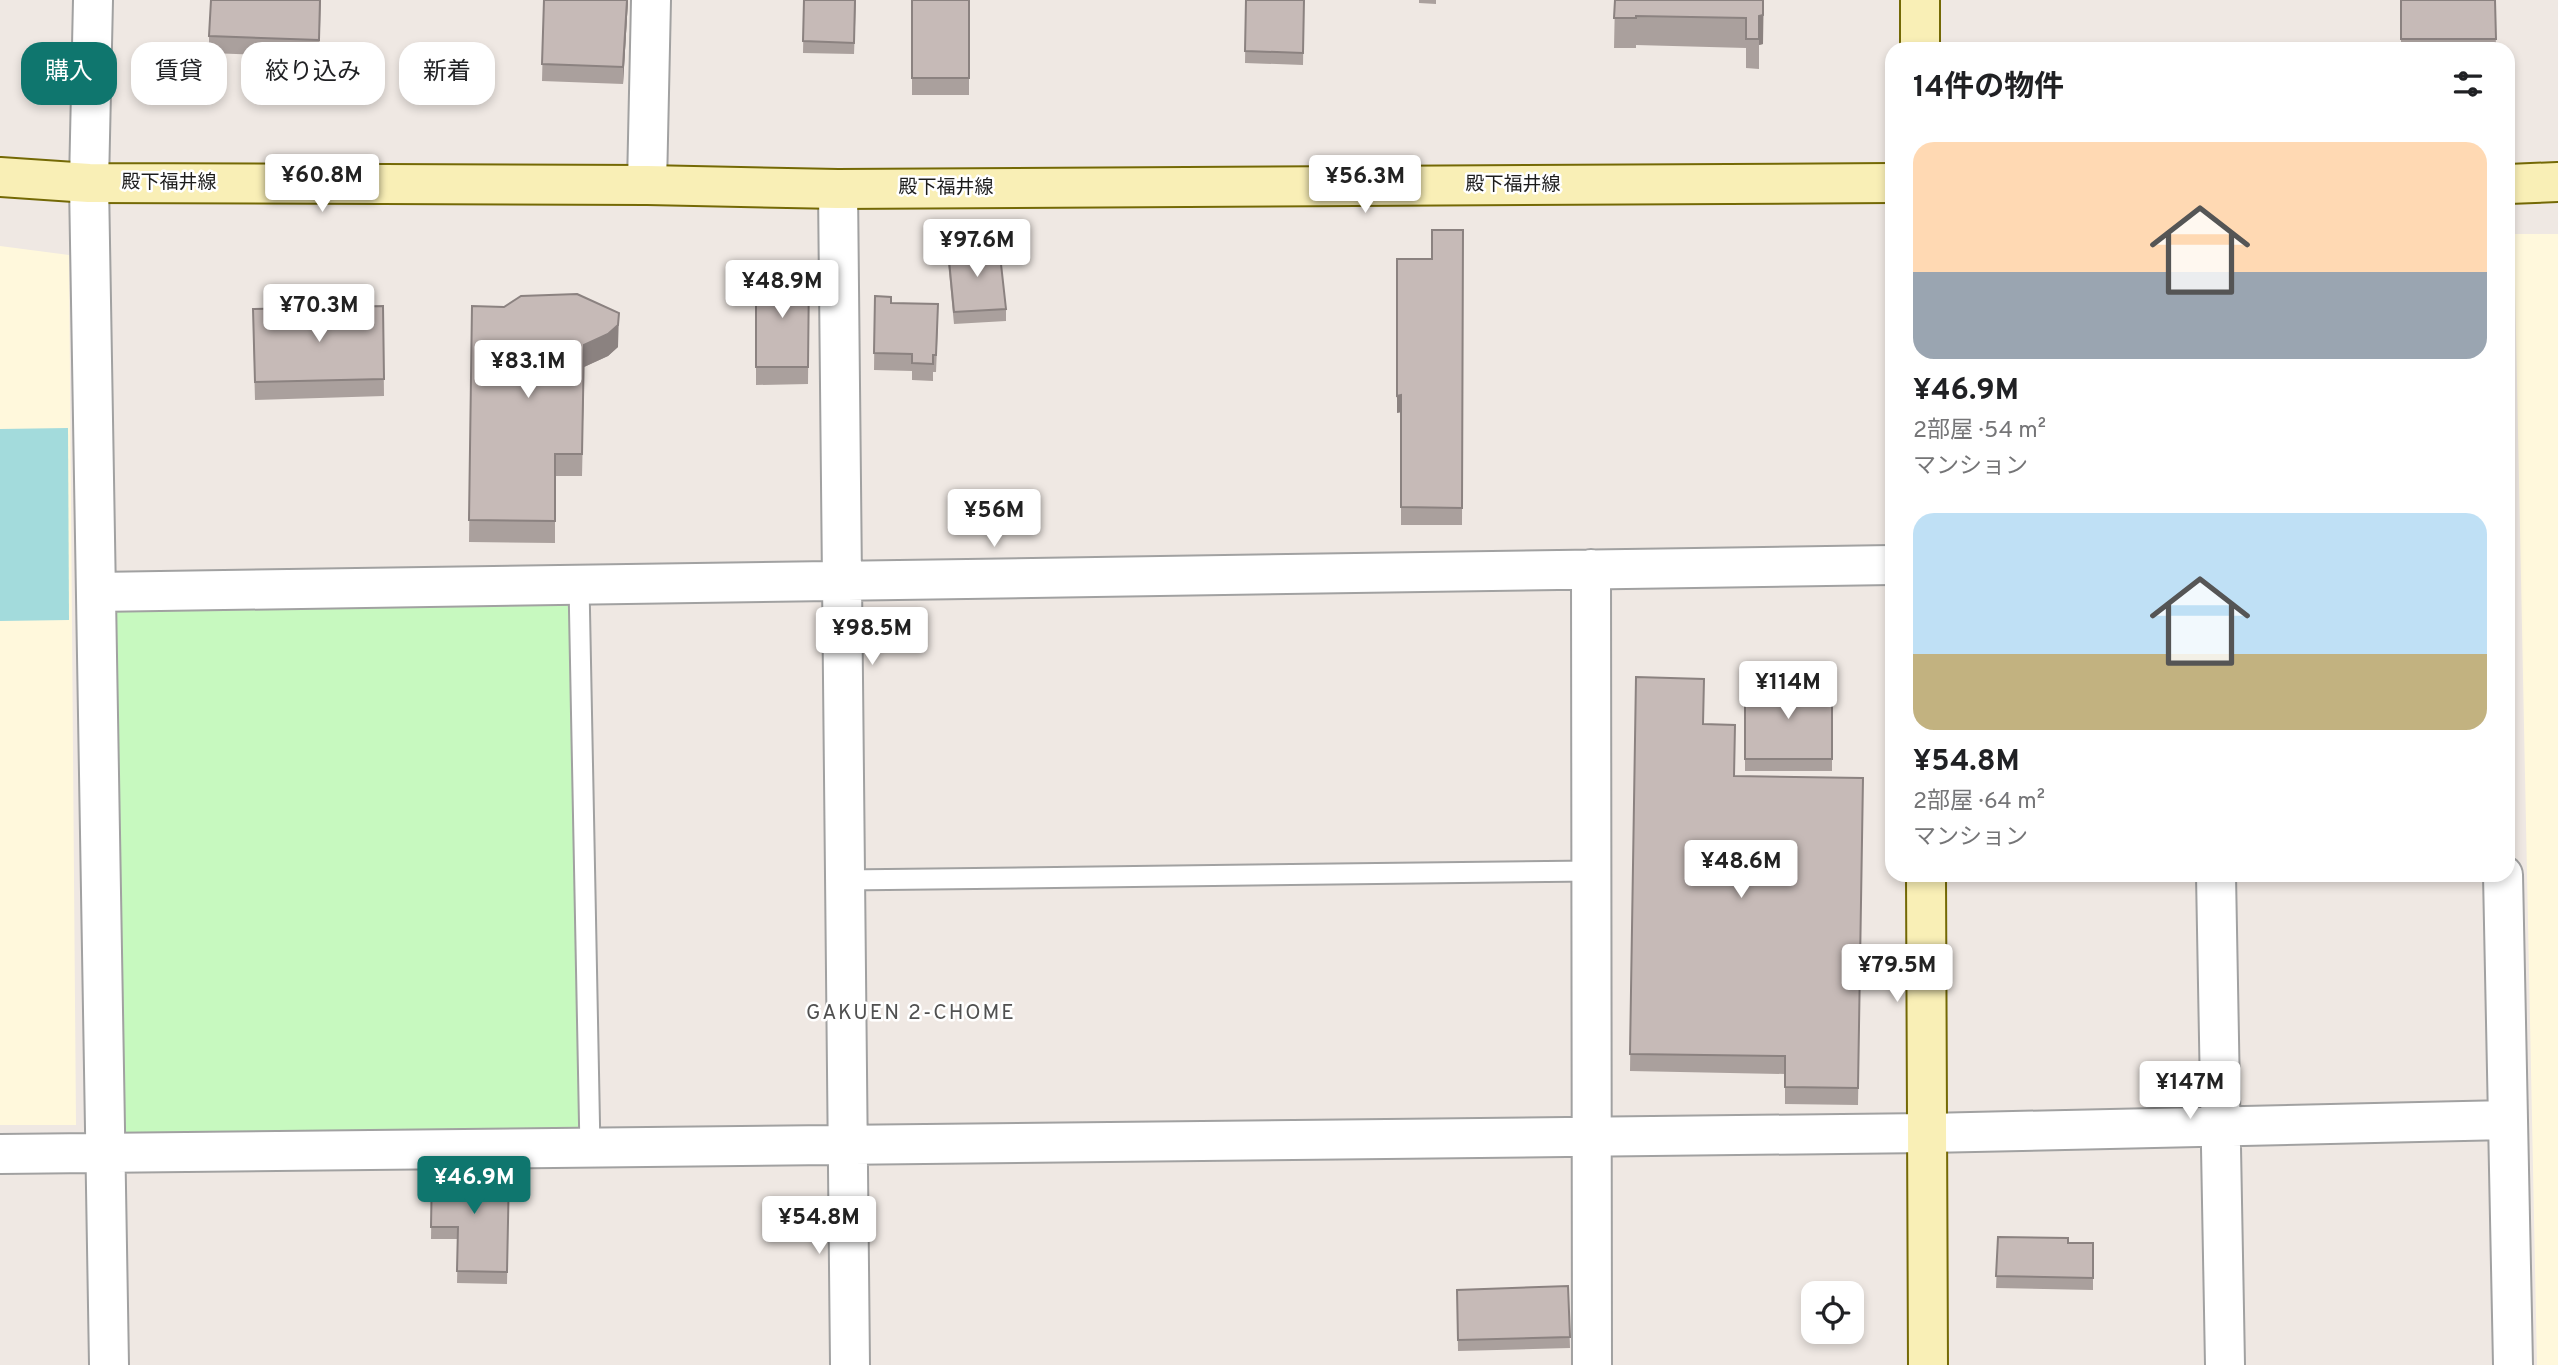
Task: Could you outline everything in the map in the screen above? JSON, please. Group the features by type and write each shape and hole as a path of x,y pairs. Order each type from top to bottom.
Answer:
{"main road":[{"path":"1920,0 1920,42"},
{"name":"殿下福井線","path":"0,177 89,183 647,185 838,189 1885,183"},
{"path":"2515,184 2558,182"},
{"path":"1926,882 1928,1365"}],"street":[{"path":"93,0 89,183 109,1365"},
{"path":"647,185 651,0"},
{"path":"838,189 850,1365"},
{"path":"96,592 1885,565"},
{"path":"1591,569 1592,1365"},
{"path":"2216,882 2225,1365"},
{"path":"2503,882 2513,1365"},
{"path":"0,1154 1928,1133 2508,1120"}],"lane":[{"path":"579,584 590,1149"},
{"path":"844,880 1591,871"}],"shaded area":[{"path":"2515,234 2558,234 2558,1365 2537,1365"},
{"path":"0,246 69,255 76,1125 0,1125"}],"green space":[{"path":"579,585 590,1149 106,1154 96,592"}],"water":[{"path":"68,428 69,620 0,621 0,429"}],"building":[{"path":"211,0 320,0 319,40 209,36"},
{"path":"544,0 627,0 623,67 542,64"},
{"path":"804,0 855,0 854,43 803,41"},
{"path":"912,0 969,0 969,78 912,78"},
{"path":"1246,0 1304,0 1303,53 1245,51"},
{"path":"1615,0 1763,0 1763,15 1759,16 1759,39 1746,39 1746,18 1614,18"},
{"path":"2401,0 2495,0 2496,39 2401,39"},
{"path":"1432,230 1463,230 1462,508 1401,507 1401,395 1397,396 1397,259 1432,259"},
{"path":"999,246 1006,309 954,312 948,250"},
{"path":"756,273 809,273 808,367 756,367"},
{"path":"577,294 619,313 618,325 608,334 584,345 582,454 555,454 555,521 469,520 472,306 504,307 521,296"},
{"path":"875,296 891,297 891,303 938,304 936,355 933,355 933,364 912,363 912,354 874,353"},
{"path":"383,306 384,379 255,382 253,309"},
{"path":"1636,677 1704,679 1703,724 1735,725 1734,776 1863,778 1858,1088 1785,1087 1785,1056 1630,1054"},
{"path":"1745,683 1832,684 1832,759 1745,759"},
{"path":"432,1169 509,1171 507,1272 457,1271 458,1227 431,1227"},
{"path":"1998,1237 2068,1238 2068,1243 2093,1243 2093,1278 1996,1276"},
{"path":"1568,1286 1570,1337 1458,1340 1457,1290"}],"district":[{"name":"GAKUEN 2-CHOME","path":"911,1013"}]}
